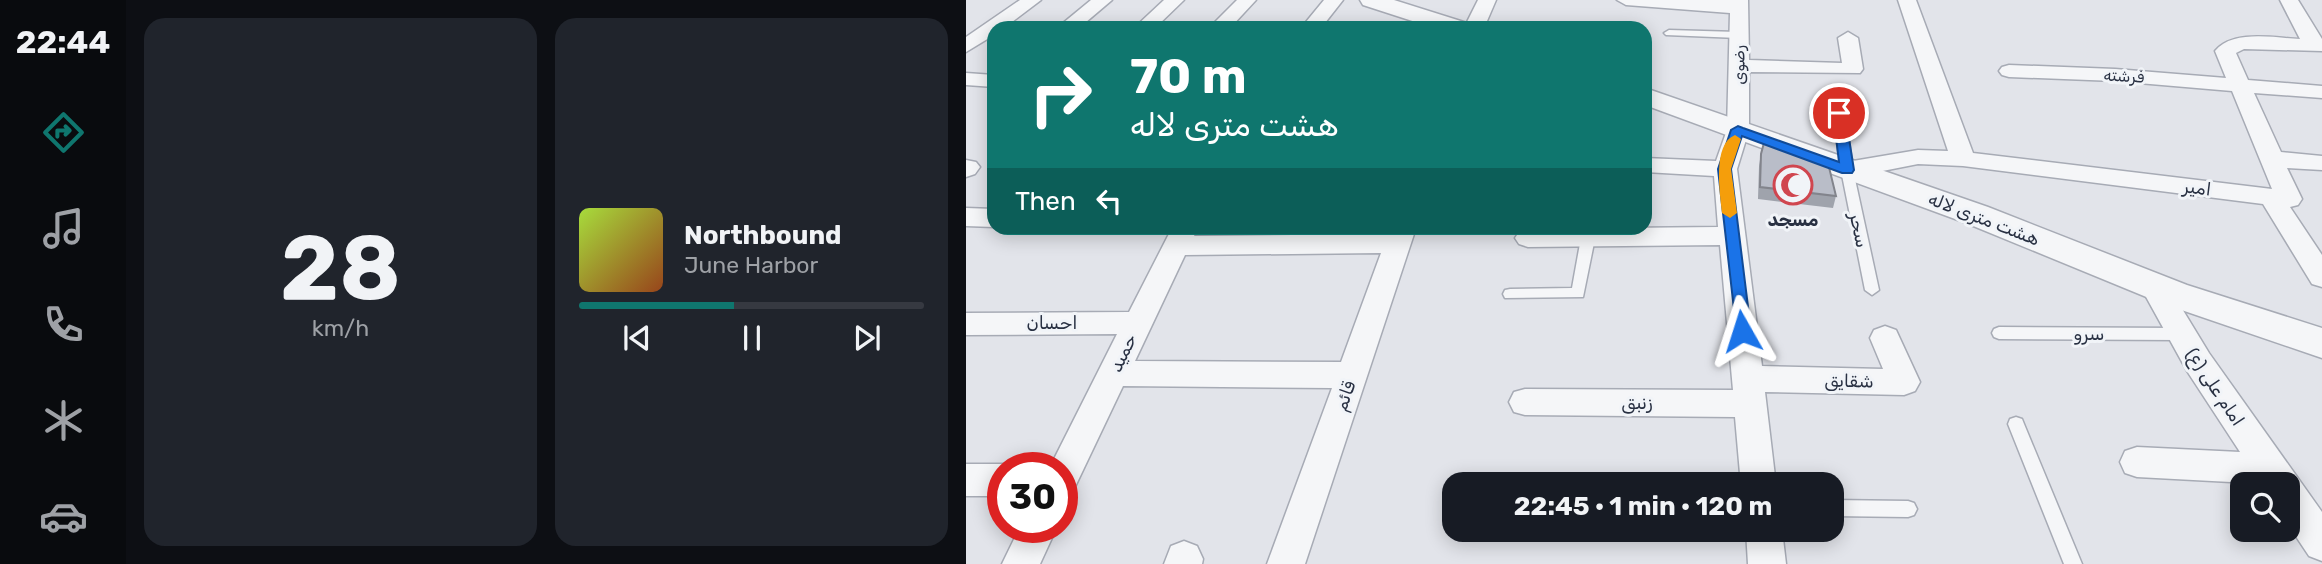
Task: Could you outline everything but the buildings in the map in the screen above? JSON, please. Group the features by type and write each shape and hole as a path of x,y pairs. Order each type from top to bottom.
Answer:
{"street":[{"path":"1001,21 1031,0"},
{"path":"1076,21 1103,0"},
{"path":"1152,21 1175,0"},
{"path":"1226,21 1247,0"},
{"path":"1317,21 1334,0"},
{"path":"1371,0 1436,21"},
{"path":"1478,21 1488,0"},
{"path":"1626,0 1739,4"},
{"path":"1907,0 1963,159"},
{"path":"2289,0 2318,45"},
{"name":"رضوی","path":"1725,169 1738,130 1739,4"},
{"path":"966,46 987,31"},
{"path":"1740,66 1853,69 1848,38"},
{"path":"2271,197 2289,199 2225,51 2241,43 2318,45"},
{"name":"فرشته","path":"2008,71 2239,84 2322,92"},
{"path":"966,79 987,80"},
{"name":"هشت متری لاله","path":"1652,99 1977,215 2154,286 2322,343"},
{"name":"امیر","path":"1847,170 1918,157 1963,159 2271,197"},
{"path":"2272,159 2322,163"},
{"path":"1652,165 1725,169 1758,472"},
{"path":"2271,197 2322,277"},
{"path":"966,217 987,218"},
{"path":"1180,237 1401,235"},
{"name":"قائم","path":"1286,564 1401,235"},
{"path":"1528,238 1732,236"},
{"name":"حمید","path":"1075,452 1180,237"},
{"name":"امام علی (ع)","path":"2154,286 2180,334 2273,472"},
{"name":"احسان","path":"966,324 1138,323"},
{"name":"شقایق","path":"1749,391 1904,382 1885,338"},
{"path":"1114,373 1352,374"},
{"name":"زنبق","path":"1525,402 1749,391"},
{"path":"2137,462 2230,475"},
{"path":"966,480 987,480"},
{"name":"امام علی (ع)","path":"2300,511 2322,543"},
{"path":"1765,542 1767,564"},
{"path":"1021,564 1031,543"}],"lane":[{"path":"1669,33 1738,35"},
{"name":"سحر","path":"1839,113 1847,170 1872,290"},
{"path":"1510,294 1578,293 1588,238"},
{"name":"سرو","path":"1999,333 2180,334"},
{"path":"2016,424 2073,564"},
{"path":"1844,508 1908,509"}],"slow traffic":[{"path":"1730,213 1725,169 1735,139"}],"place":[{"name":"مسجد","path":"1793,185"}],"route":[{"path":"1742,331 1725,169 1738,130 1847,170 1839,113"}]}
